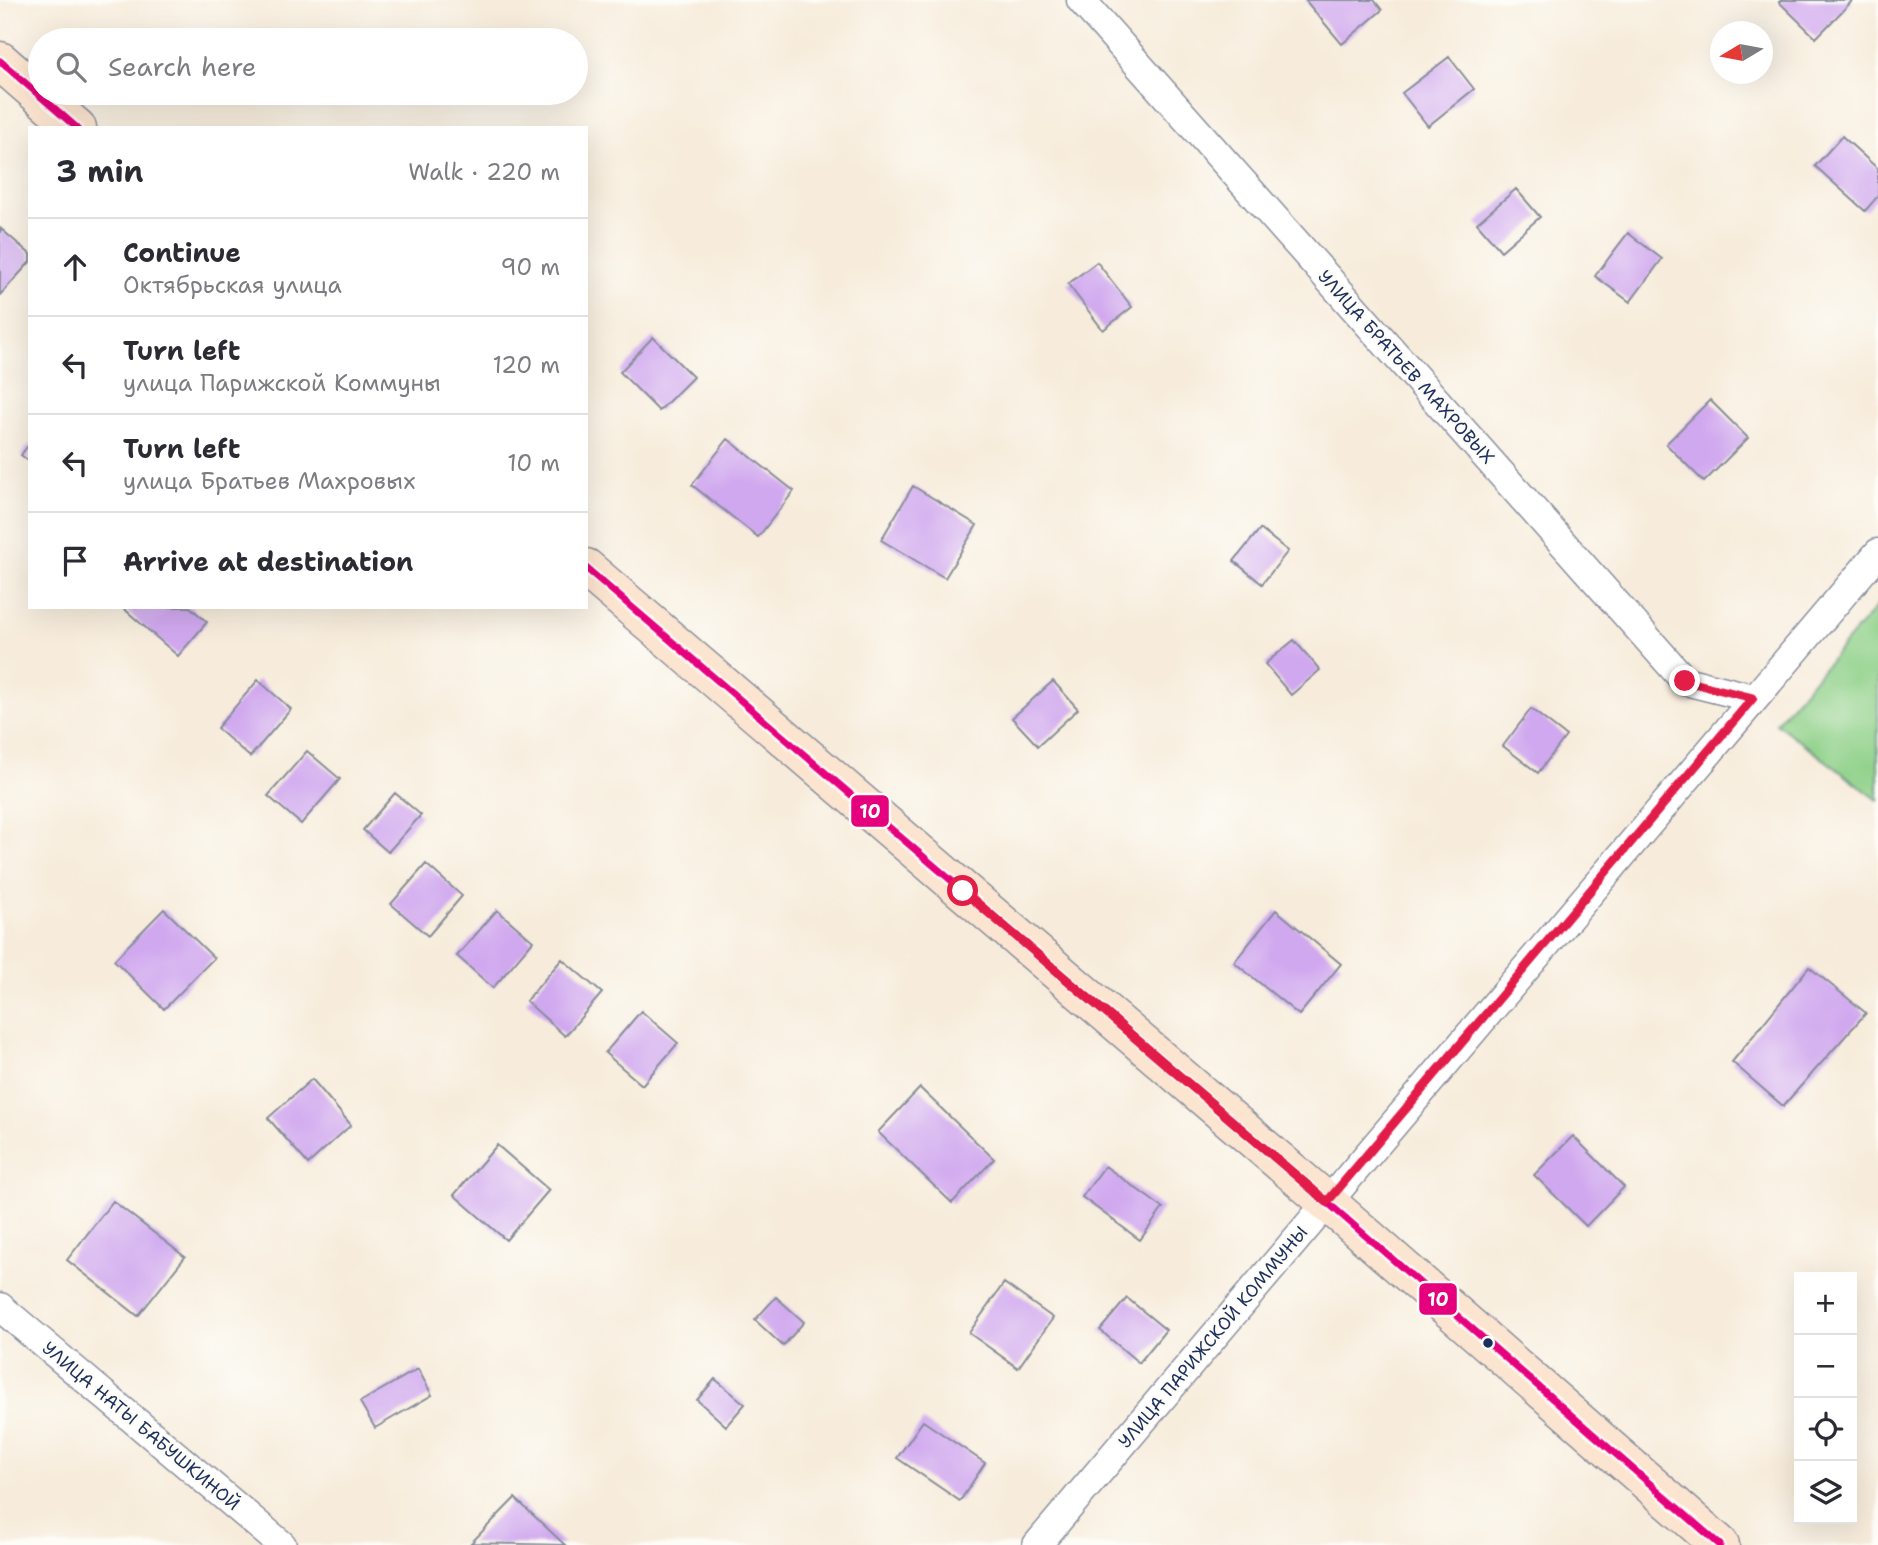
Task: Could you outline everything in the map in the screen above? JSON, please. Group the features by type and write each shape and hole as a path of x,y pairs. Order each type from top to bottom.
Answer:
{"main road":[{"path":"0,61 28,85"},
{"path":"51,105 75,126"},
{"path":"588,570 1327,1202 1720,1545"}],"street":[{"name":"УЛИЦА БРАТЬЕВ МАХРОВЫХ","path":"1081,0 1685,681 1753,698"},
{"name":"УЛИЦА ПАРИЖСКОЙ КОММУНЫ","path":"1037,1545 1878,553"},
{"name":"УЛИЦА НАТЫ БАБУШКИНОЙ","path":"0,1307 282,1545"}],"green space":[{"path":"1878,605 1878,800 1776,723"}],"building":[{"path":"1305,0 1374,0 1382,10 1342,44"},
{"path":"1853,0 1816,38 1779,2"},
{"path":"1449,57 1474,89 1428,126 1402,93"},
{"path":"1842,136 1878,169 1878,196 1865,211 1815,166"},
{"path":"1516,189 1540,217 1501,251 1477,223"},
{"path":"0,228 28,252 28,264 0,295"},
{"path":"1628,233 1662,259 1630,302 1595,276"},
{"path":"1097,262 1132,307 1103,330 1068,284"},
{"path":"653,337 693,377 659,411 620,372"},
{"path":"1710,400 1748,438 1704,482 1666,444"},
{"path":"728,439 794,491 758,537 692,485"},
{"path":"28,446 28,460 21,455"},
{"path":"913,486 977,525 945,578 881,540"},
{"path":"1260,529 1288,551 1262,584 1234,561"},
{"path":"124,609 192,609 207,622 178,656"},
{"path":"1294,640 1320,670 1291,695 1265,664"},
{"path":"258,680 291,709 250,757 217,728"},
{"path":"1053,681 1078,709 1038,746 1012,718"},
{"path":"1531,709 1566,736 1538,773 1503,746"},
{"path":"307,751 340,779 301,824 268,796"},
{"path":"395,793 421,815 388,852 363,830"},
{"path":"426,864 462,896 428,936 391,904"},
{"path":"164,909 214,958 164,1009 114,960"},
{"path":"497,910 533,941 493,988 457,956"},
{"path":"1276,910 1341,964 1299,1015 1234,962"},
{"path":"562,959 602,993 565,1036 526,1001"},
{"path":"1809,967 1866,1013 1783,1106 1732,1062"},
{"path":"641,1011 678,1043 642,1085 605,1053"},
{"path":"312,1079 351,1125 308,1164 268,1118"},
{"path":"920,1088 994,1159 952,1203 878,1132"},
{"path":"1573,1136 1624,1187 1586,1226 1534,1175"},
{"path":"497,1145 549,1190 506,1240 454,1195"},
{"path":"1105,1166 1163,1208 1140,1240 1082,1197"},
{"path":"113,1201 185,1257 138,1316 67,1260"},
{"path":"1004,1283 1053,1318 1018,1368 969,1333"},
{"path":"776,1297 804,1322 783,1346 755,1320"},
{"path":"1127,1298 1166,1330 1139,1363 1100,1330"},
{"path":"418,1369 432,1395 375,1428 360,1402"},
{"path":"715,1379 745,1404 726,1426 697,1400"},
{"path":"923,1421 985,1463 960,1501 897,1458"},
{"path":"515,1498 565,1545 471,1543"}],"transit line":[{"name":"10","path":"0,61 28,85"},
{"name":"10","path":"51,105 75,126"},
{"name":"10","path":"588,570 1327,1202 1720,1545"}],"route":[{"path":"963,891 1327,1202 1341,1189 1753,698 1685,681"}]}
